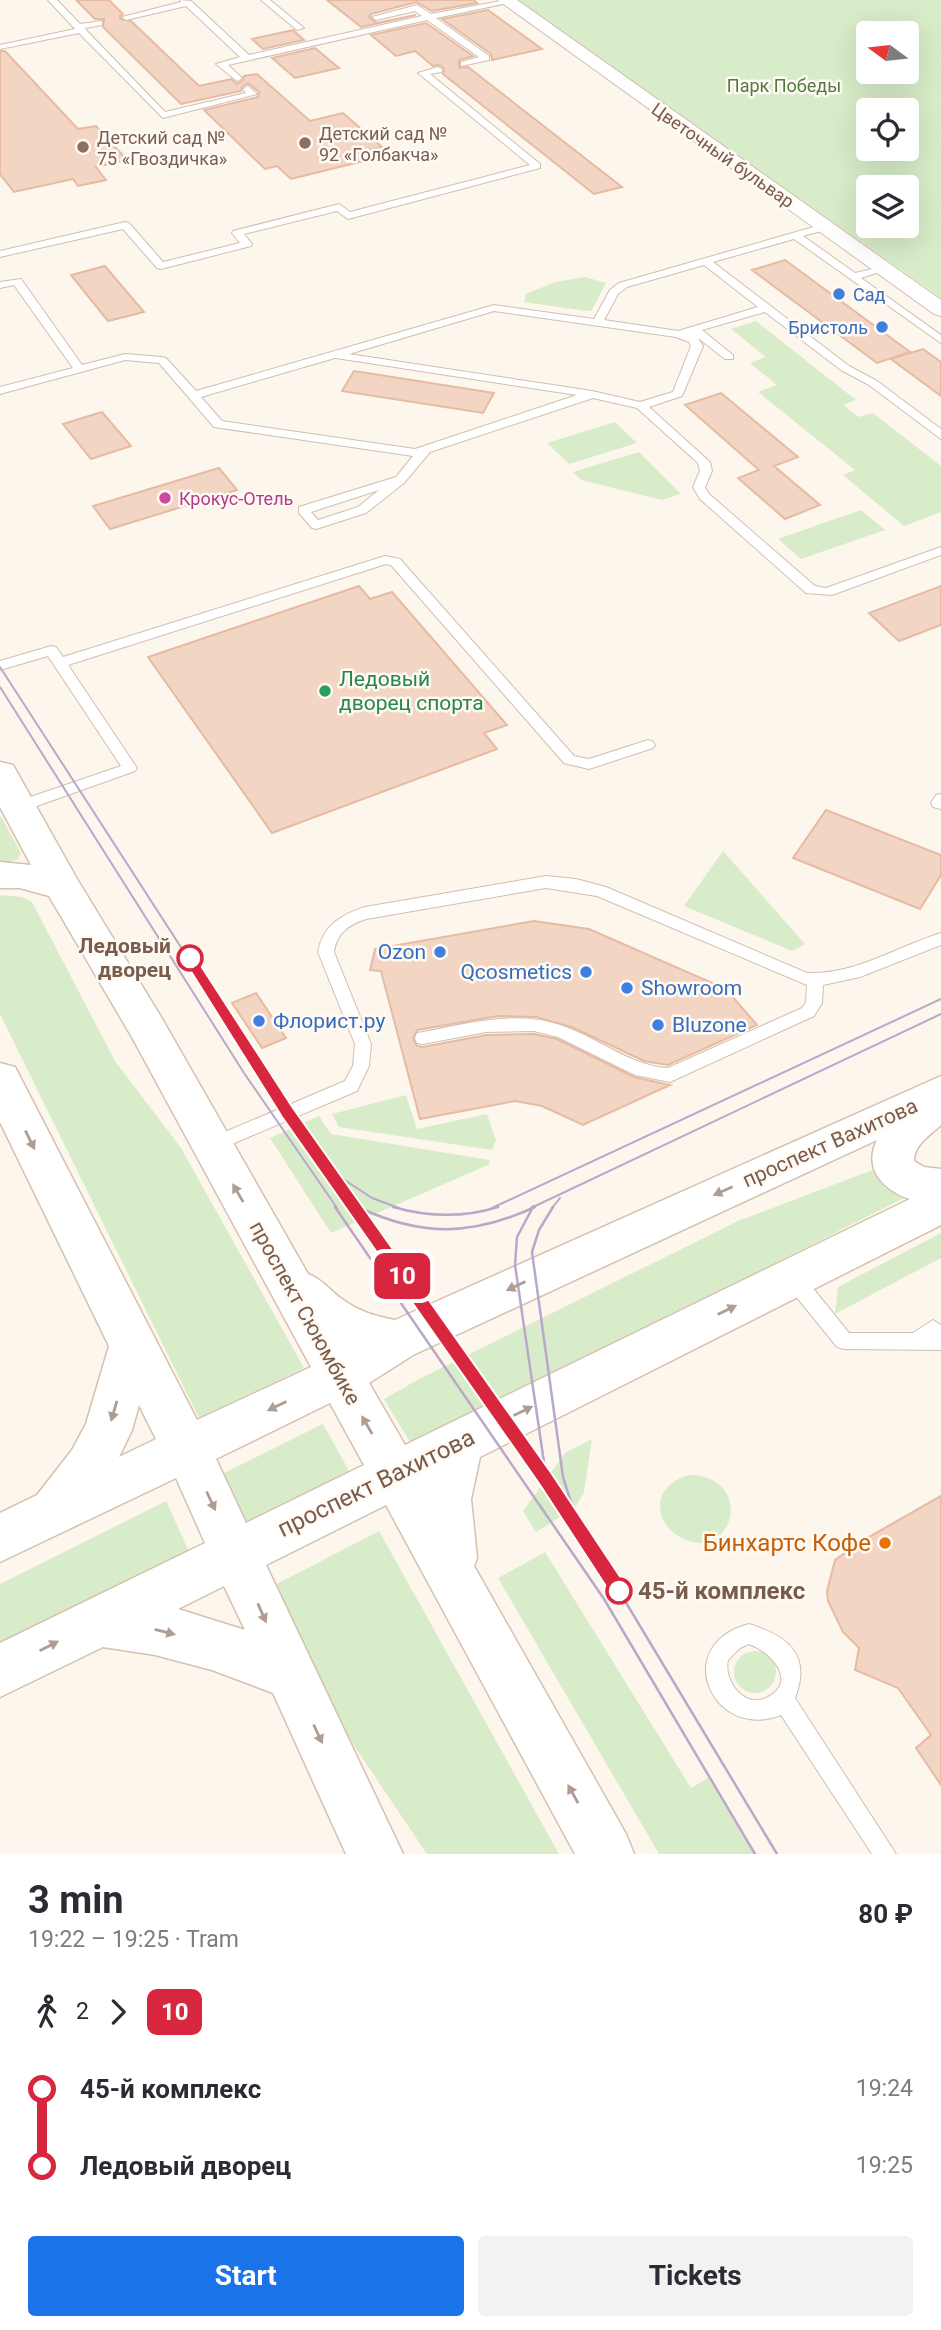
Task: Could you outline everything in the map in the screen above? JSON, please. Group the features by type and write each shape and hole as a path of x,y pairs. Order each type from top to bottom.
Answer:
{"main road":[{"name":"проспект Сююмбике","path":"0,774 62,886 147,1028 210,1146 284,1273 606,1854"},
{"path":"0,875 20,874 62,886"},
{"path":"0,1079 132,1346 187,1450 375,1854"},
{"name":"проспект Вахитова","path":"0,1538 339,1376 397,1341 941,1092"},
{"path":"941,1098 897,1143 892,1155 898,1173 906,1180 920,1187 941,1186"},
{"name":"проспект Вахитова","path":"0,1671 941,1204"},
{"path":"284,1273 327,1316 368,1336 397,1341"},
{"path":"51,1514 89,1465 108,1430 132,1346"},
{"path":"457,1584 444,1512 450,1473 462,1442"},
{"path":"98,1621 155,1629 212,1644 289,1673"}],"street":[{"name":"Цветочный бульвар","path":"507,1 941,310"}],"lane":[{"path":"52,0 164,116 252,94 248,89"},
{"path":"265,0 300,28"},
{"path":"237,78 221,64 507,1"},
{"path":"126,17 186,2 247,58"},
{"path":"376,17 417,8 485,58 464,64"},
{"path":"1,47 99,23"},
{"path":"0,254 125,225 161,266 247,244 237,233 339,207 348,216 537,166 419,70 438,70"},
{"path":"597,323 614,292 623,285 824,227"},
{"path":"795,235 941,340"},
{"path":"705,261 845,368 873,383 941,435"},
{"path":"853,277 881,268"},
{"path":"0,285 17,281 80,370"},
{"path":"192,396 494,308 690,337 697,346 678,394 641,406"},
{"path":"678,334 766,308"},
{"path":"694,329 729,357"},
{"path":"336,355 592,394 641,406 704,462 706,471 699,483 704,496 811,590 827,592 941,551"},
{"path":"0,391 125,357 162,360 218,424 416,453 592,394"},
{"path":"400,480 303,510 316,525 362,510 400,480 426,449"},
{"path":"60,663 385,560 395,562 569,760 589,764 648,746"},
{"path":"0,667 51,650 130,768 18,807"},
{"path":"941,799 938,803 941,804"},
{"path":"210,1146 351,1086 361,1066 363,1044 326,952 330,937 343,922 365,913 546,882 567,883 609,895 815,981 836,978 941,939"},
{"path":"423,1038 495,1024 536,1025 554,1029 649,1073 670,1075 808,1012 814,1003 815,981"},
{"path":"793,1278 844,1341 917,1342 937,1335"},
{"path":"783,1699 885,1854"}],"green space":[{"name":"Парк Победы","path":"516,0 941,0 941,298"},
{"path":"585,277 606,283 592,310 524,302 526,294 555,282"},
{"path":"756,321 856,400 843,405 859,417 873,413 941,466 941,512 904,526 843,475 855,470 758,392 777,385 750,363 766,357 731,329"},
{"path":"615,422 637,443 569,464 547,443"},
{"path":"639,452 681,494 662,500 581,480 573,472"},
{"path":"861,510 885,530 801,559 778,539"},
{"path":"0,815 21,853 18,859 0,866"},
{"path":"723,851 805,944 792,951 684,906"},
{"path":"0,895 22,897 32,902 115,1061 181,1148 304,1368 199,1418 0,1014"},
{"path":"406,1095 417,1129 487,1114 496,1140 492,1150 339,1127 332,1114"},
{"path":"319,1116 331,1134 490,1160 488,1165 331,1233 270,1138"},
{"path":"875,1169 885,1188 904,1198 413,1447 384,1399 419,1379 738,1221"},
{"path":"941,1233 941,1258 835,1314 838,1287"},
{"path":"323,1424 352,1476 248,1529 220,1475"},
{"path":"592,1439 584,1492 575,1508 536,1532 523,1511 565,1453"},
{"path":"689,1475 710,1479 723,1489 730,1502 730,1517 725,1530 714,1539 700,1543 675,1534 661,1514 661,1500 666,1488"},
{"path":"166,1501 192,1558 0,1654 0,1584"},
{"path":"379,1531 559,1854 427,1854 346,1734 275,1585"},
{"path":"545,1552 691,1788 708,1778 754,1854 659,1854 498,1578"},
{"path":"755,1651 770,1657 776,1672 770,1687 755,1693 740,1687 734,1672 740,1657"}],"building":[{"path":"76,0 109,0 123,14 120,19 131,21 199,86 231,79 237,84 244,76 257,74 310,121 343,113 382,147 363,151 372,159 291,179 277,166 265,169 204,110 258,97 259,92 248,83 241,91 181,104 103,27 104,19 95,19"},
{"path":"327,0 474,0 477,3 432,11 416,2 371,14 369,17 377,23 416,15 361,27"},
{"path":"488,10 542,49 492,60 491,54 442,19"},
{"path":"426,23 473,56 459,60 459,68 468,67 622,187 594,194 443,74 444,68 433,66 415,51 396,56 371,35"},
{"path":"293,30 304,40 263,49 252,39"},
{"path":"315,48 339,68 295,78 272,58"},
{"path":"0,51 5,51 78,129 96,126 127,160 96,167 106,180 78,186 73,179 14,192 0,174"},
{"path":"785,260 910,352 877,363 752,270"},
{"path":"105,266 144,312 108,321 71,275"},
{"path":"923,349 941,362 941,396 891,359"},
{"path":"354,371 494,393 483,413 342,391"},
{"path":"721,393 798,457 774,466 820,505 785,519 738,478 759,470 685,405"},
{"path":"102,412 131,446 91,459 63,424"},
{"name":"Крокус-Отель","path":"219,468 237,490 110,529 93,506"},
{"name":"Ледовый дворец спорта","path":"359,586 370,599 392,592 507,725 484,733 497,749 272,833 148,657"},
{"path":"941,586 941,625 899,641 869,613"},
{"path":"826,810 941,855 941,875 920,909 793,858"},
{"path":"534,921 589,929 726,989 757,1025 668,1065 644,1061 574,1028 536,1017 498,1016 417,1030 413,1039 417,1046 423,1047 486,1035 534,1034 557,1039 634,1077 670,1085 583,1125 542,1106 515,1101 420,1119 381,971 370,970 375,949"},
{"name":"Флорист.ру","path":"256,993 286,1038 262,1048 232,1003"},
{"path":"941,1496 941,1785 916,1748 931,1735 898,1688 855,1670 859,1648 843,1632 828,1601 827,1591 835,1560 860,1542"}],"tram line":[{"path":"0,667 288,1113 355,1208"},
{"path":"0,687 244,1073 337,1208"},
{"name":"10","path":"190,958 321,1161 546,1480 619,1591"},
{"path":"492,1208 941,999"},
{"path":"533,1207 941,1014"},
{"path":"337,1175 372,1198 399,1208"},
{"path":"552,1208 560,1198"},
{"path":"353,1204 362,1208"},
{"path":"335,1207 604,1599 755,1854"},
{"path":"354,1207 546,1480 619,1591 777,1854"},
{"path":"358,1207 403,1224 447,1229 490,1223 532,1208"},
{"path":"393,1207 446,1215 498,1207"},
{"path":"553,1207 539,1230 532,1252 563,1477 575,1515"},
{"path":"532,1208 517,1237 515,1265 546,1476"}],"place":[{"name":"Детский сад № 92 «Голбакча»","path":"305,143"},
{"name":"Детский сад № 75 «Гвоздичка»","path":"83,147"},
{"name":"Сад","path":"839,294"},
{"name":"Бристоль","path":"882,327"},
{"name":"Крокус-Отель","path":"165,498"},
{"name":"Ледовый дворец спорта","path":"325,691"},
{"name":"Ozon","path":"440,952"},
{"name":"Ледовый дворец","path":"190,958"},
{"name":"Qcosmetics","path":"586,972"},
{"name":"Showroom","path":"627,988"},
{"name":"Флорист.ру","path":"259,1021"},
{"name":"Bluzone","path":"658,1025"},
{"name":"Бинхартс Кофе","path":"885,1543"},
{"name":"45-й комплекс","path":"619,1591"}]}
